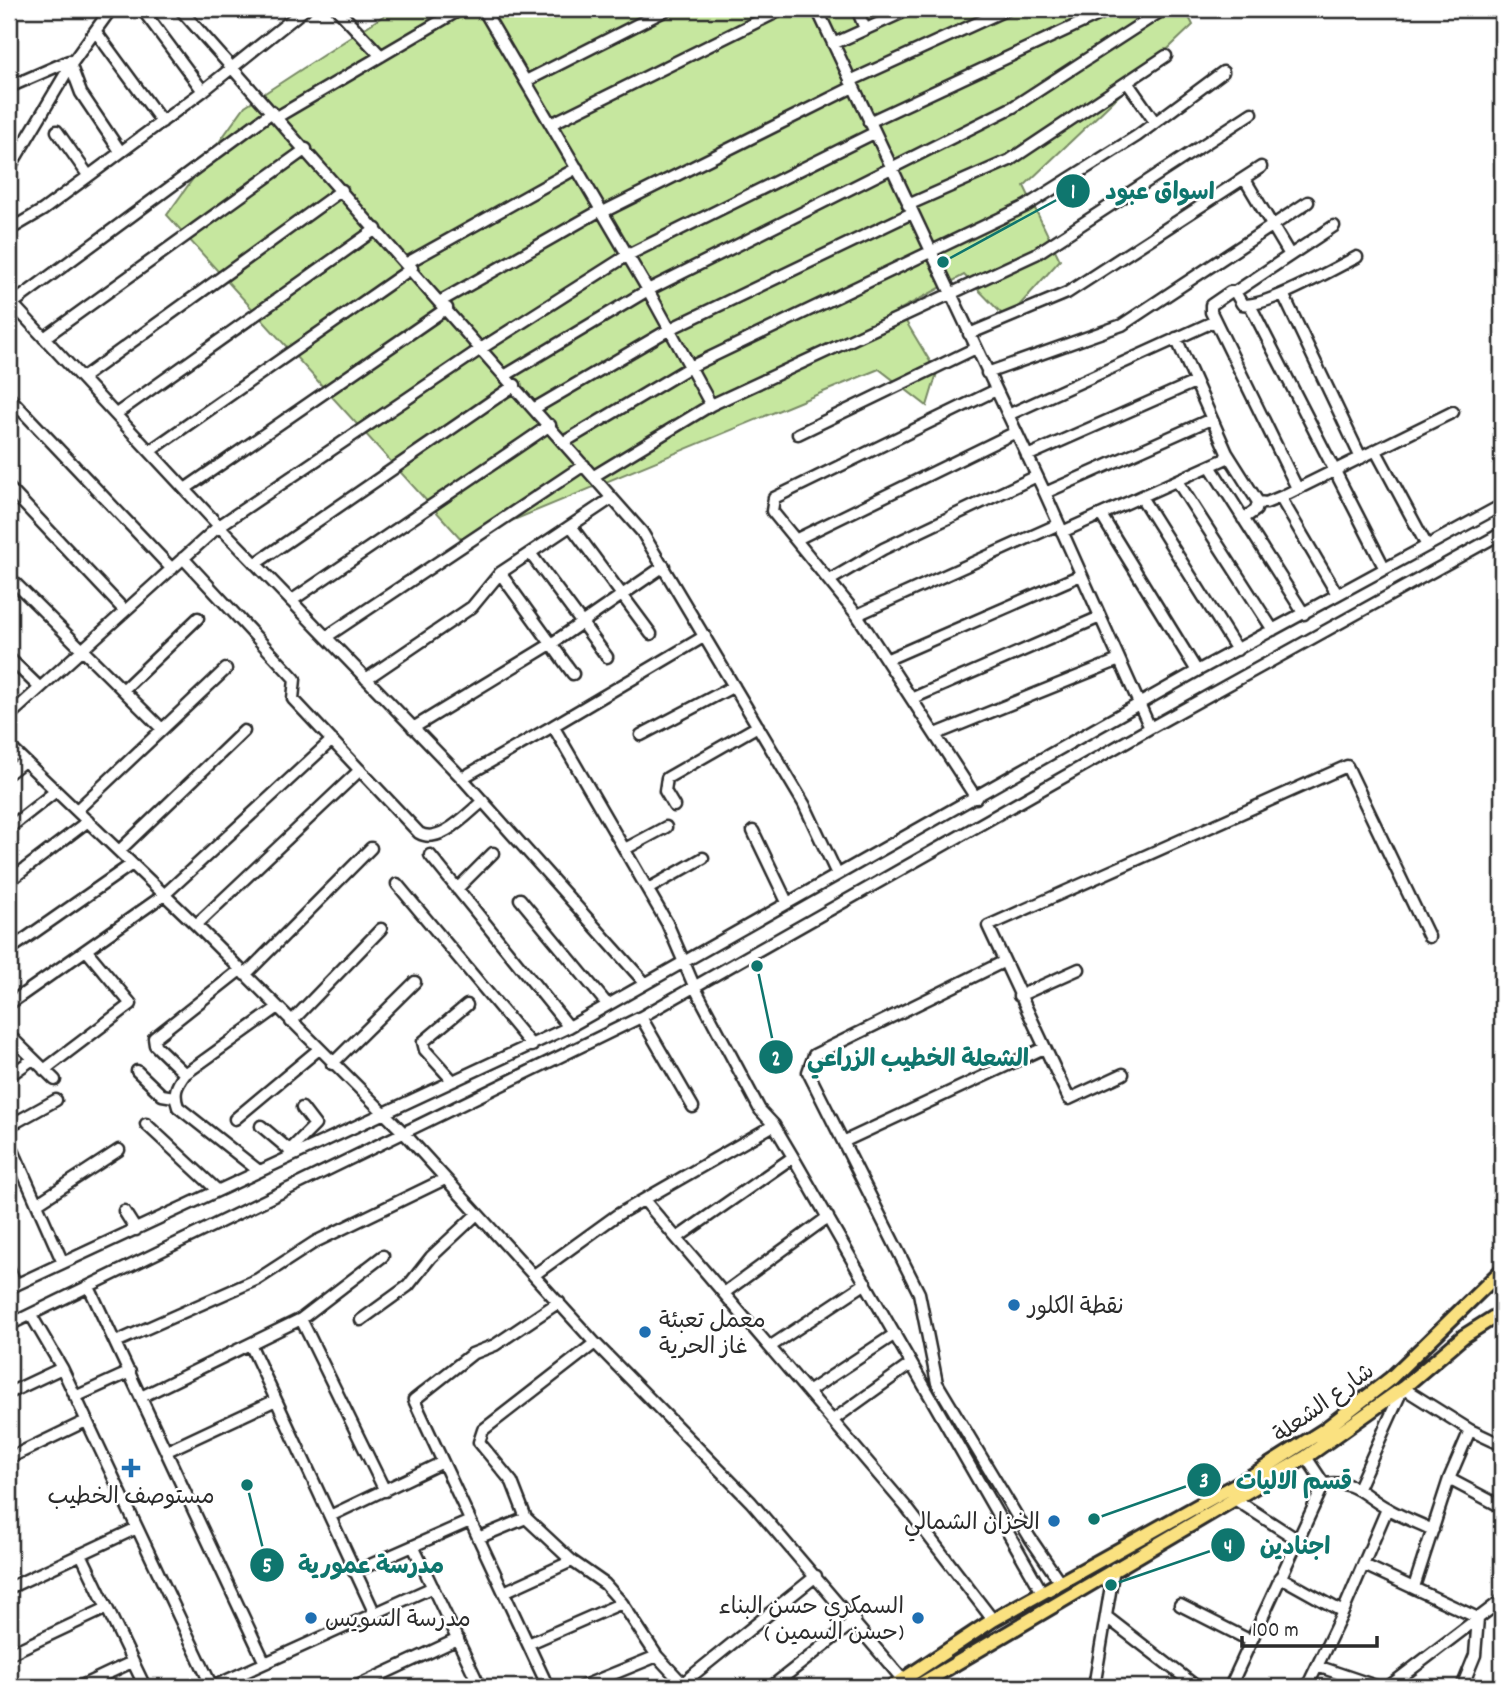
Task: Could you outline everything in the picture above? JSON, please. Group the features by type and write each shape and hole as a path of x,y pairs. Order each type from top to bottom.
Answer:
{"main road":[{"name":"شارع الشعلة","path":"898,1684 993,1620 1253,1475 1324,1430 1391,1378 1502,1270"},
{"name":"شارع الشعلة","path":"916,1687 1306,1457 1403,1388 1464,1336 1502,1312"}],"street":[{"path":"9,169 72,63 111,9"},
{"path":"142,9 203,92"},
{"path":"180,9 515,385 642,532 804,804 837,874"},
{"path":"9,230 43,210 203,92 305,9"},
{"path":"337,9 380,56"},
{"path":"461,9 275,114 11,302 255,564 462,778 645,983"},
{"path":"484,9 628,255 711,405"},
{"path":"526,81 668,9"},
{"path":"551,124 783,9"},
{"path":"817,9 1045,493 1150,728"},
{"path":"857,9 865,29"},
{"path":"833,44 908,9"},
{"path":"185,489 444,305 602,211 851,84 1008,9"},
{"path":"869,122 1111,9"},
{"path":"506,375 648,290 1013,107 1164,9"},
{"path":"96,32 162,122"},
{"path":"535,408 670,329 1003,164 1166,56"},
{"path":"9,87 66,61 72,63"},
{"path":"72,63 81,93 120,151"},
{"path":"564,442 690,367 1027,206 1155,122 1223,72"},
{"path":"1127,82 1155,122"},
{"path":"594,476 711,405 949,292 1036,254 1252,113"},
{"path":"57,131 88,175"},
{"path":"9,716 219,526 482,348 628,255 874,133"},
{"path":"44,338 306,149"},
{"path":"969,334 1067,293 1261,167"},
{"path":"150,451 409,266 577,168"},
{"path":"1244,178 1290,255"},
{"path":"82,378 342,190"},
{"path":"988,373 1115,329 1308,202"},
{"path":"1297,488 1215,321 1211,305 1334,226"},
{"path":"116,414 376,229"},
{"path":"1235,292 1242,304 1251,305 1283,294 1357,257"},
{"path":"1283,294 1361,458"},
{"path":"1251,305 1384,567"},
{"path":"1008,415 1215,321"},
{"path":"1176,338 1227,453 1258,502 1256,510 1243,519"},
{"path":"798,434 976,348"},
{"path":"1027,456 1195,382"},
{"path":"255,564 515,385"},
{"path":"975,798 857,614 772,511 774,498 996,390"},
{"path":"9,397 172,569"},
{"path":"1258,502 1266,503 1283,496 1453,412"},
{"path":"1045,493 1211,419"},
{"path":"291,601 550,425"},
{"path":"797,539 1016,432"},
{"path":"1376,451 1426,544"},
{"path":"857,614 1061,528 1101,515 1222,461 1227,453"},
{"path":"326,637 584,465"},
{"path":"1210,466 1304,614"},
{"path":"830,580 883,549 1037,476"},
{"path":"1177,481 1273,630"},
{"path":"9,488 125,611"},
{"path":"1283,496 1283,502 1337,594"},
{"path":"1141,497 1237,650"},
{"path":"366,679 472,607 500,573 612,498"},
{"path":"9,1269 12,1286 136,1230 293,1153 532,1046 1197,671 1502,505"},
{"path":"1101,515 1197,671"},
{"path":"571,526 623,592 651,635"},
{"path":"9,1325 641,1017 1150,728 1502,533"},
{"path":"530,553 607,657"},
{"path":"183,558 295,679 293,699 426,837 438,835 483,801"},
{"path":"412,728 551,644 664,566"},
{"path":"500,573 573,674"},
{"path":"888,659 1081,575"},
{"path":"9,577 162,729"},
{"path":"913,698 1100,617"},
{"path":"123,690 198,618"},
{"path":"462,778 705,636"},
{"path":"9,658 40,688"},
{"path":"936,734 1119,660"},
{"path":"76,810 226,669"},
{"path":"641,735 734,686"},
{"path":"553,726 648,889 695,988 760,1110 774,1125 793,1157 1042,1592"},
{"path":"674,806 665,791 667,778 758,726"},
{"path":"119,851 244,731"},
{"path":"9,1004 164,895 332,740"},
{"path":"9,746 196,925 332,1064 405,1134 595,1343 713,1462 816,1576 855,1621 898,1684"},
{"path":"9,773 24,761"},
{"path":"1123,1074 1069,1099 988,926 1347,766 1429,937"},
{"path":"196,925 360,770"},
{"path":"9,828 56,791"},
{"path":"9,881 88,821"},
{"path":"625,849 666,827"},
{"path":"753,831 788,902"},
{"path":"184,1074 155,1045 154,1038 242,973 371,848"},
{"path":"457,889 493,853"},
{"path":"430,855 569,1027"},
{"path":"648,889 703,858"},
{"path":"9,950 132,864"},
{"path":"397,884 532,1046"},
{"path":"520,899 607,1004"},
{"path":"291,1022 381,929"},
{"path":"44,1070 131,1004 87,951"},
{"path":"1003,962 814,1055 808,1072 919,1293 937,1383 1030,1538 1060,1582"},
{"path":"1019,996 1079,968"},
{"path":"332,1064 415,982"},
{"path":"453,1081 425,1051 424,1042 467,1005"},
{"path":"259,1171 178,1107 174,1097 176,1086 184,1074 277,1008"},
{"path":"641,1017 693,1107"},
{"path":"9,1035 55,1080"},
{"path":"845,1141 1044,1048"},
{"path":"235,1119 318,1049"},
{"path":"9,1076 33,1059"},
{"path":"137,1071 162,1095 174,1097"},
{"path":"9,1126 56,1100"},
{"path":"293,1153 315,1125 302,1108"},
{"path":"146,1124 217,1190"},
{"path":"534,1275 617,1215 774,1125"},
{"path":"261,1126 293,1153"},
{"path":"9,1141 64,1263"},
{"path":"38,1203 118,1150"},
{"path":"677,1238 793,1157"},
{"path":"116,1342 258,1279 315,1242 445,1179"},
{"path":"644,1200 834,1420 993,1620"},
{"path":"124,1211 136,1230"},
{"path":"361,1320 408,1286 431,1257 477,1214"},
{"path":"724,1293 828,1217"},
{"path":"141,1396 251,1346 302,1319 383,1256"},
{"path":"771,1346 866,1283"},
{"path":"89,1287 265,1663"},
{"path":"548,1687 414,1400 472,1354 495,1345 559,1302"},
{"path":"31,1315 62,1368 212,1687 433,1587"},
{"path":"302,1319 385,1491"},
{"path":"809,1391 895,1334"},
{"path":"595,1343 483,1430 479,1437 483,1450 512,1482 526,1518 572,1561 605,1584 622,1603 657,1656 685,1685 816,1576"},
{"path":"251,1346 375,1614"},
{"path":"834,1420 911,1364"},
{"path":"9,1393 62,1368"},
{"path":"75,1397 130,1372"},
{"path":"1358,1488 1403,1388 1470,1430 1502,1445"},
{"path":"167,1451 275,1400"},
{"path":"9,1458 86,1421"},
{"path":"1414,1587 1449,1479 1470,1430"},
{"path":"1306,1457 1324,1484"},
{"path":"330,1516 443,1462"},
{"path":"1449,1479 1502,1507"},
{"path":"1324,1484 1343,1482 1358,1488 1387,1509 1433,1530"},
{"path":"1230,1687 1324,1484"},
{"path":"1233,1498 1298,1540"},
{"path":"1307,1687 1387,1509"},
{"path":"478,1538 526,1518"},
{"path":"354,1572 470,1521"},
{"path":"9,1588 137,1528"},
{"path":"413,1546 480,1687"},
{"path":"81,1554 145,1687"},
{"path":"504,1592 572,1561"},
{"path":"1364,1565 1478,1618"},
{"path":"1094,1687 1108,1618 1114,1568"},
{"path":"1280,1577 1343,1612"},
{"path":"1388,1687 1502,1600"},
{"path":"528,1644 622,1603"},
{"path":"1180,1605 1251,1641"},
{"path":"9,1654 107,1608"},
{"path":"1108,1618 1197,1687"},
{"path":"1462,1687 1475,1655 1478,1618"},
{"path":"771,1687 855,1621"},
{"path":"355,1687 458,1639"},
{"path":"581,1687 657,1656"},
{"path":"79,1687 132,1662"},
{"path":"1317,1666 1379,1687"}],"green space":[{"path":"394,9 1185,9 1193,25 1024,186 1060,260 1007,319 964,275 899,310 937,373 927,406 879,369 463,541 167,215 245,106"}],"place":[{"name":"اسواق عبود","path":"943,262"},
{"name":"الشعلة الخطيب الزراعي","path":"757,966"},
{"name":"نقطة الكلور","path":"1014,1305"},
{"name":"معمل تعبئة غاز الحرية","path":"645,1332"},
{"name":"مستوصف الخطيب","path":"131,1468"},
{"name":"مدرسة عمورية","path":"247,1485"},
{"name":"قسم الاليات","path":"1094,1519"},
{"name":"الخزان الشمالي","path":"1054,1521"},
{"name":"اجنادين","path":"1111,1585"},
{"name":"مدرسة السويس","path":"311,1618"},
{"name":"السمكري حسن البناء ( حسن السمين)","path":"918,1618"}]}
